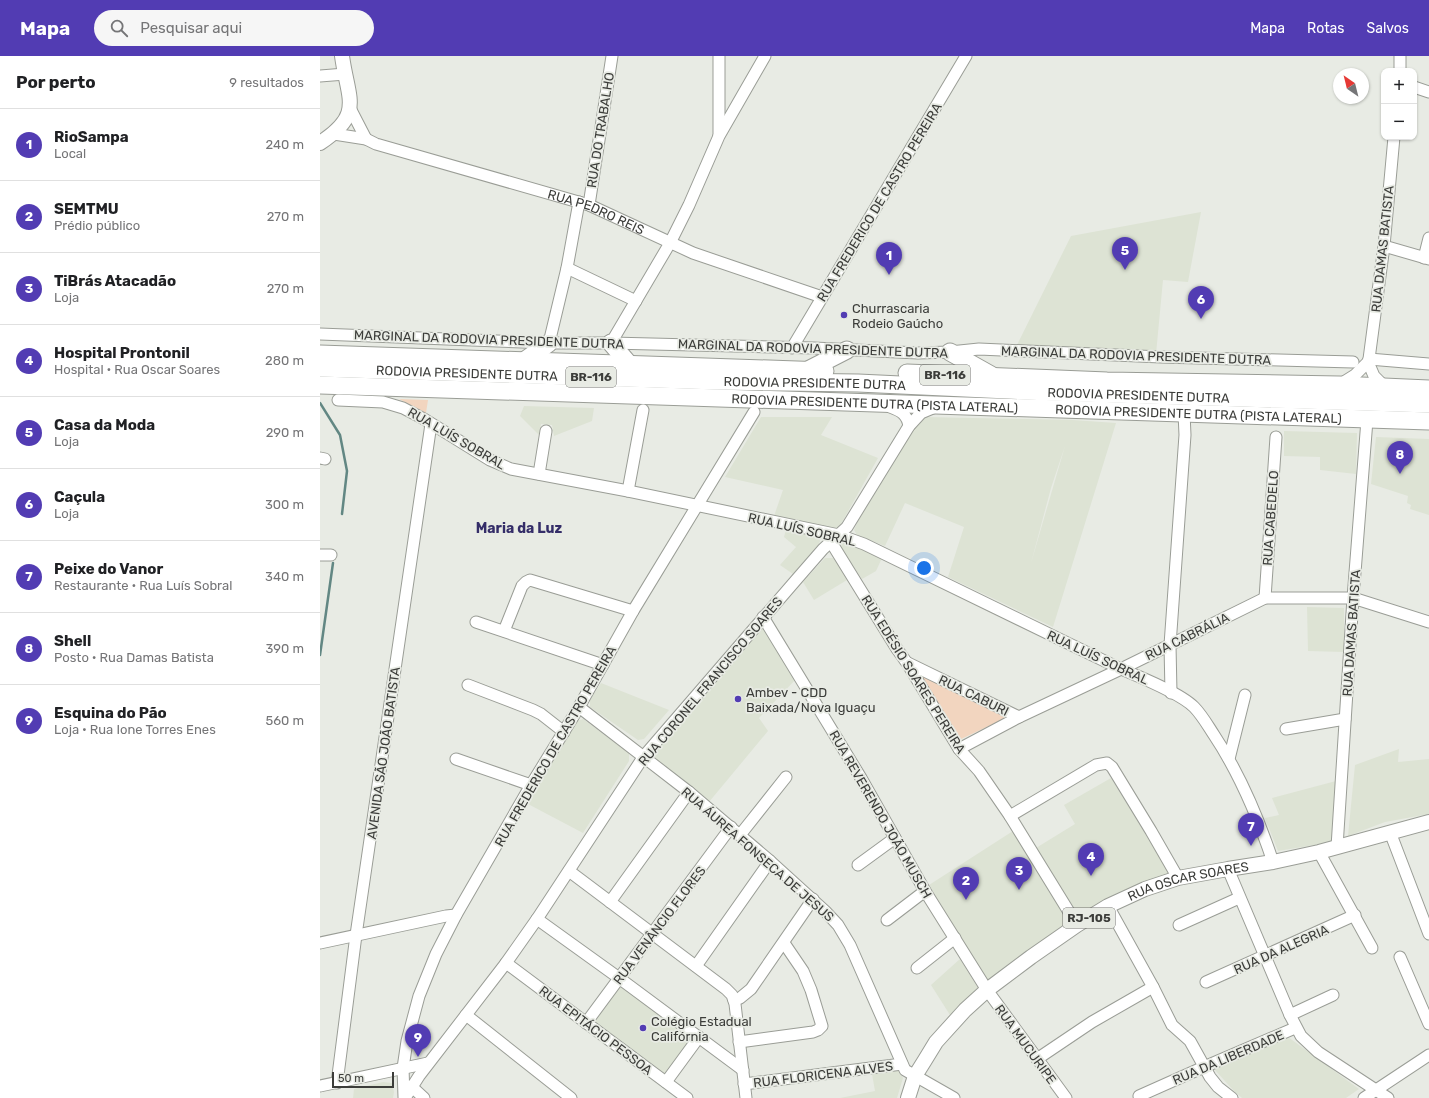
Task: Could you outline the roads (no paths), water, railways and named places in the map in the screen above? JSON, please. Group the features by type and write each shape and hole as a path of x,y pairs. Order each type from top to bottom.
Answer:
{"highway":[{"path":"524,361 549,343"},
{"path":"611,343 629,364"},
{"path":"806,370 847,350"},
{"path":"950,352 993,376"},
{"name":"RODOVIA PRESIDENTE DUTRA","path":"321,364 524,361 1107,381 1339,385 1429,389"},
{"name":"RODOVIA PRESIDENTE DUTRA","path":"321,364 717,381 858,383 1048,392 1429,404"},
{"name":"RODOVIA PRESIDENTE DUTRA (PISTA LATERAL)","path":"322,386 1429,422"}],"main road":[{"path":"320,143 334,134 344,123 350,108 342,56"},
{"name":"RUA OSCAR SOARES","path":"908,1098 915,1076 936,1042 965,1010 987,990 1077,925 1108,906 1178,878 1274,862 1319,852 1429,822"}],"street":[{"name":"RUA DO TRABALHO","path":"549,343 584,204 612,56"},
{"path":"719,56 720,136"},
{"path":"611,343 670,243 720,136 765,56"},
{"name":"RUA FREDERICO DE CASTRO PEREIRA","path":"792,348 966,56"},
{"path":"1400,56 1400,68"},
{"path":"320,76 345,74"},
{"path":"1417,88 1429,92"},
{"path":"350,108 366,139"},
{"name":"RUA PEDRO REIS","path":"334,134 366,139 384,146 584,204 693,253 822,297"},
{"name":"RUA DAMAS BATISTA","path":"1369,360 1384,246 1394,140"},
{"path":"1384,246 1426,259 1429,238"},
{"path":"567,268 636,301"},
{"name":"MARGINAL DA RODOVIA PRESIDENTE DUTRA","path":"320,334 549,343 611,343 918,353 979,349 1161,357 1353,362"},
{"path":"1369,360 1429,364"},
{"path":"1339,385 1355,375 1369,360"},
{"path":"1369,360 1374,376 1386,388"},
{"name":"RUA LUÍS SOBRAL","path":"338,400 391,404 411,411 498,464 511,469 628,491 864,544 1171,692 1194,707 1217,739 1229,759 1259,820 1274,862"},
{"path":"876,403 902,412 907,418 909,426"},
{"name":"RUA CORONEL FRANCISCO SOARES","path":"404,1098 428,1063 506,963 569,871 644,756 763,617 851,522 909,426 921,413 939,405"},
{"path":"628,491 642,410"},
{"name":"RUA FREDERICO DE CASTRO PEREIRA","path":"404,1098 403,1068 406,1041 419,996 433,960 456,915 531,785 579,707 633,611 754,412"},
{"path":"1171,692 1170,644 1186,435 1184,413"},
{"name":"RUA DAMAS BATISTA","path":"1337,847 1353,598 1367,420"},
{"name":"AVENIDA SÃO JOÃO BATISTA","path":"337,1082 356,936 432,424"},
{"path":"539,474 546,431"},
{"name":"RUA CABEDELO","path":"1265,598 1276,437"},
{"name":"RUA EDÉSIO SOARES PEREIRA","path":"835,538 897,649 959,749 983,776 1010,816 1077,925"},
{"path":"504,631 522,586 530,580 633,611"},
{"name":"RUA CABRÁLIA","path":"959,749 1019,717 1121,669 1265,598 1353,598 1429,622"},
{"name":"RUA REVERENDO JOÃO MUSCH","path":"763,617 857,772 926,891 987,990"},
{"path":"476,622 603,665"},
{"name":"RUA CABURI","path":"907,663 1019,717"},
{"path":"468,685 533,710 541,714 564,732"},
{"path":"1229,759 1245,695"},
{"name":"RUA ÁUREA FONSECA DE JESUS","path":"579,707 644,756 731,827 813,899 838,925 850,945 905,1070 954,1098"},
{"path":"1286,729 1346,719"},
{"path":"456,760 531,785"},
{"path":"1010,816 1096,765 1103,763 1109,764 1151,830 1178,878"},
{"path":"740,835 786,777"},
{"path":"610,902 689,792"},
{"name":"RUA VENÂNCIO FLORES","path":"586,1023 731,827"},
{"path":"1390,832 1429,934"},
{"path":"858,865 895,838"},
{"path":"1319,852 1372,948"},
{"path":"696,966 770,861"},
{"path":"1228,869 1290,1016 1301,1036 1318,1052 1388,1098"},
{"path":"569,871 726,989 734,1000 746,1098"},
{"path":"887,920 926,891"},
{"path":"1179,925 1239,898"},
{"path":"734,1000 740,998 751,989 813,899"},
{"path":"1108,906 1153,987 1169,1021 1175,1028 1187,1037 1204,1067 1226,1096"},
{"path":"320,943 456,915"},
{"name":"RUA DA ALEGRIA","path":"1206,982 1355,916"},
{"path":"536,919 619,978 742,1070"},
{"path":"917,968 955,938"},
{"path":"739,1042 813,1032 822,1026 813,997 802,971 784,943"},
{"path":"1400,957 1429,1024"},
{"name":"RUA EPITÁCIO PESSOA","path":"506,963 687,1098"},
{"path":"1037,1059 1092,1022 1153,987"},
{"name":"RUA MUCURIPE","path":"987,990 1066,1098"},
{"path":"1290,1016 1333,995"},
{"path":"466,1015 571,1098"},
{"name":"RUA DA LIBERDADE","path":"1139,1096 1296,1028"},
{"path":"666,1082 699,1037"},
{"path":"1364,1098 1429,1055"},
{"path":"320,1086 428,1063"},
{"name":"RUA FLORICENA ALVES","path":"744,1084 902,1064"},
{"path":"411,1086 424,1098"}],"waterway":[{"path":"320,403 340,435 347,471 342,514"},
{"path":"320,655 333,563"}],"place":[{"name":"Casa da Moda","path":"1125,270"},
{"name":"RioSampa","path":"889,275"},
{"name":"Churrascaria Rodeio Gaúcho","path":"844,315"},
{"name":"Caçula","path":"1201,319"},
{"name":"Shell","path":"1400,474"},
{"name":"Ambev - CDD Baixada/Nova Iguaçu","path":"738,699"},
{"name":"Peixe do Vanor","path":"1251,846"},
{"name":"Hospital Prontonil","path":"1091,876"},
{"name":"TiBrás Atacadão","path":"1019,890"},
{"name":"SEMTMU","path":"966,900"},
{"name":"Colégio Estadual Califórnia","path":"643,1028"},
{"name":"Esquina do Pão","path":"418,1057"}],"district":[{"name":"Maria da Luz","path":"519,528"}]}
